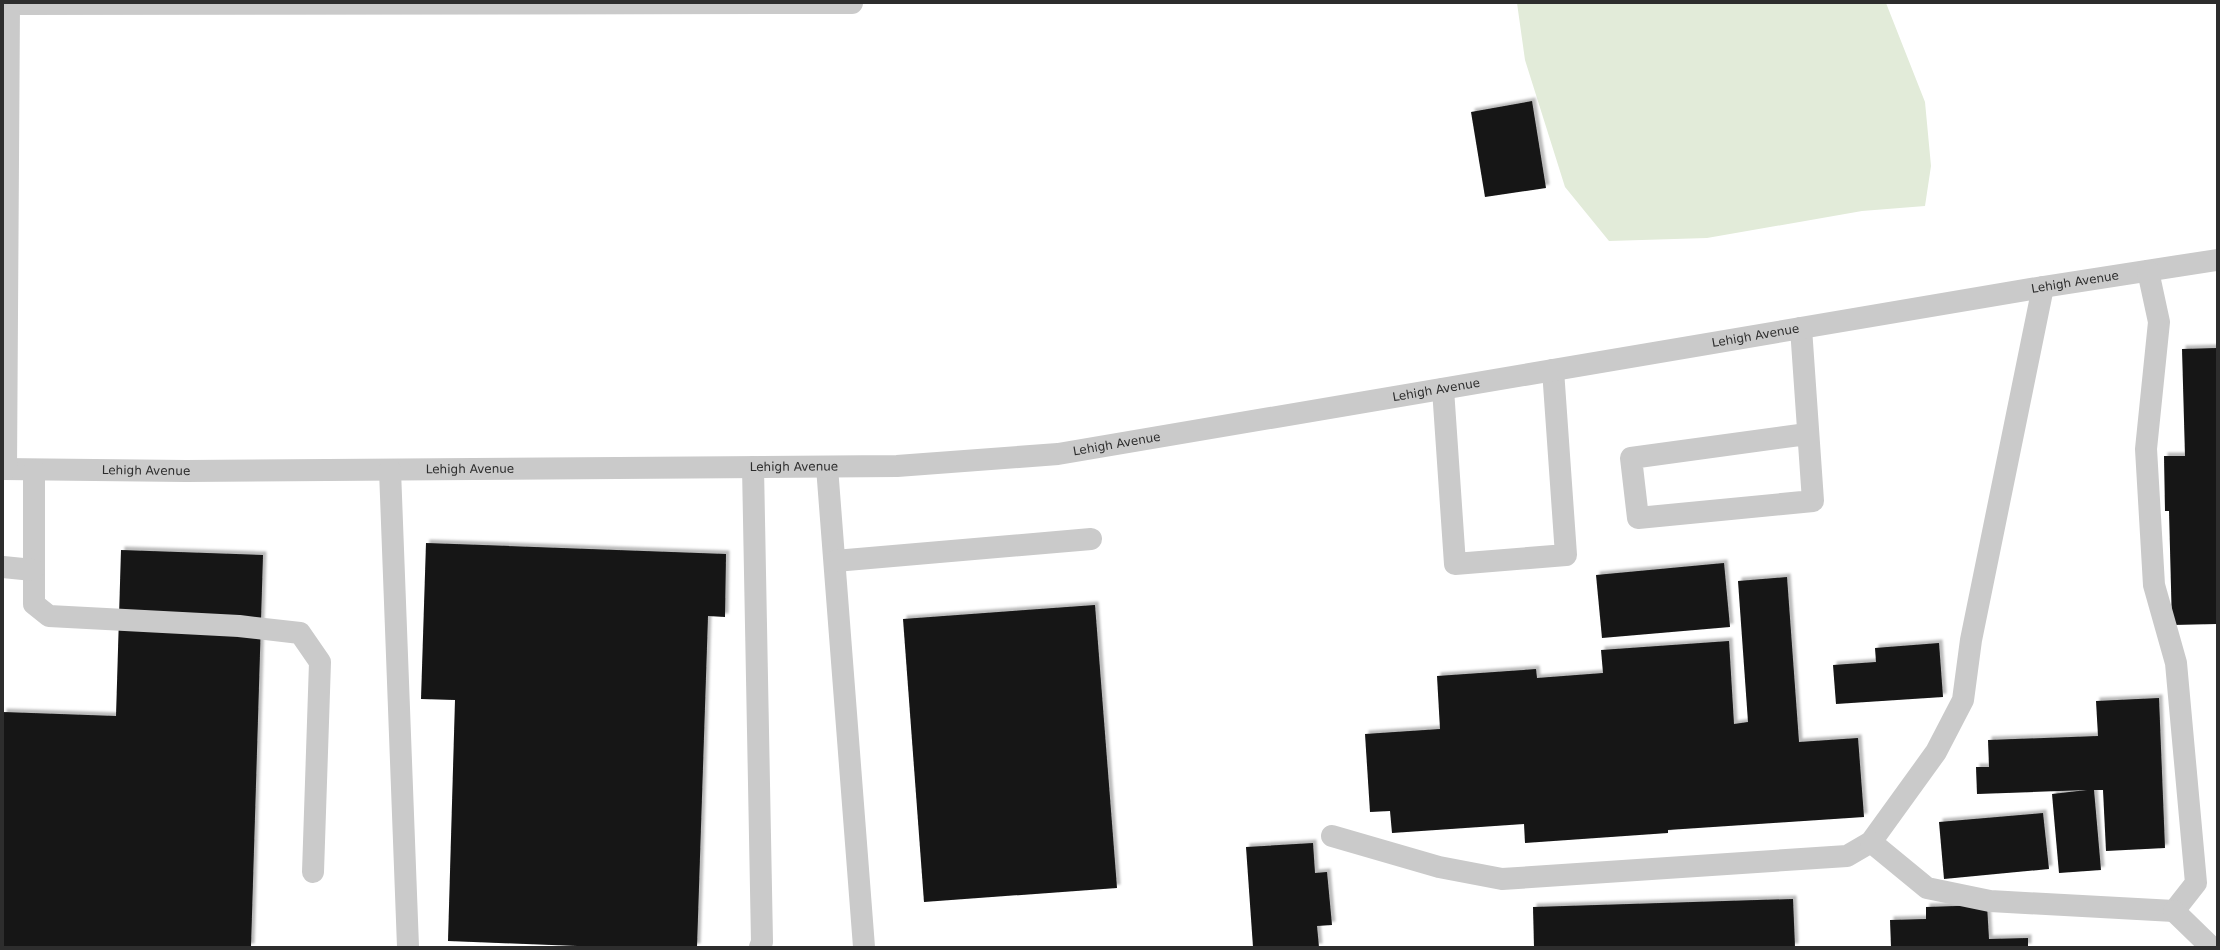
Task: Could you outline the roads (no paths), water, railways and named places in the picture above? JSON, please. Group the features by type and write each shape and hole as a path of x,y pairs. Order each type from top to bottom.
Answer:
{"street":[{"path":"4,469 9,3"},
{"path":"3,4 852,3"},
{"name":"Lehigh Avenue","path":"4,469 186,471 897,466 1058,454 2043,287 2217,260"},
{"path":"2148,270 2160,322 2146,449 2154,585 2176,663 2196,883 2174,911"},
{"path":"1332,836 1439,867 1502,878 1847,856 1871,842 1936,752 1963,700 1971,640 2043,287"},
{"path":"1801,328 1807,434 1813,502 1638,518 1632,458 1807,434"},
{"path":"1444,389 1455,564 1566,555 1553,370"},
{"path":"827,466 864,947"},
{"path":"753,467 762,942 760,947"},
{"path":"34,470 34,604 49,616 239,626 300,633 320,662 313,872"},
{"path":"390,470 408,947"},
{"path":"835,561 1091,539"},
{"path":"3,567 33,570"},
{"path":"1871,842 1927,888 1990,900 2174,911 2211,947"}]}
